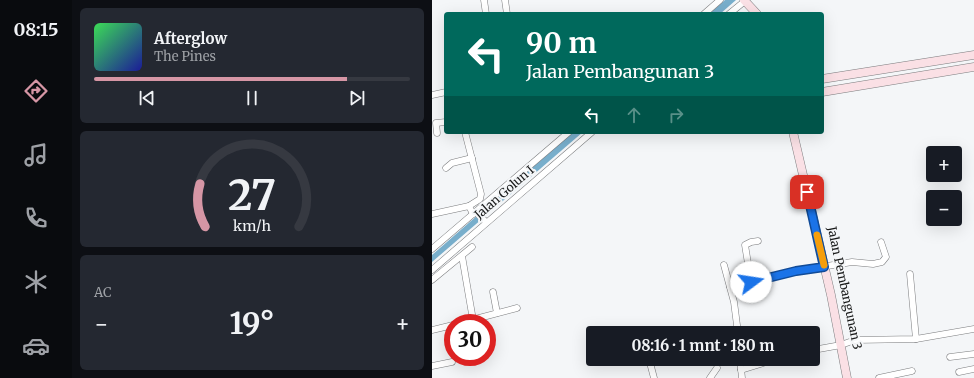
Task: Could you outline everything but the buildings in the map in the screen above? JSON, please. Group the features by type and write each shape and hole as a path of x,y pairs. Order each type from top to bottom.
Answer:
{"street":[{"path":"484,0 486,12"},
{"path":"505,0 508,12"},
{"path":"706,12 720,0"},
{"path":"733,12 746,0"},
{"path":"746,0 755,12"},
{"path":"746,0 759,12"},
{"path":"824,79 870,70 974,55"},
{"path":"824,92 974,66"},
{"path":"870,70 873,75 871,83"},
{"path":"432,95 444,92"},
{"path":"437,134 436,123 444,122"},
{"path":"432,214 469,206 480,199 481,194 466,134"},
{"path":"432,249 567,134"},
{"name":"Jalan Golun I","path":"432,270 485,222 590,134"},
{"name":"Jalan Pembangunan 3","path":"794,134 827,266"},
{"name":"Jalan Pembangunan 3","path":"798,134 850,378"},
{"path":"446,168 452,164 472,158"},
{"path":"480,199 487,203"},
{"path":"469,206 485,222"},
{"path":"751,282 745,245 758,241"},
{"path":"730,288 796,271 852,262 873,264 882,262 886,257 881,242"},
{"path":"432,280 472,247"},
{"path":"462,256 472,314"},
{"path":"724,266 734,302 737,326"},
{"path":"910,274 916,339"},
{"path":"493,292 497,313"},
{"path":"494,314 517,308"},
{"path":"432,330 444,327"},
{"path":"820,349 855,340 916,339 974,329"},
{"name":"Jalan Pembangunan 3","path":"843,344 847,378"},
{"path":"950,357 974,354"},
{"path":"432,366 444,364"},
{"path":"651,366 654,378"},
{"path":"741,366 742,378"},
{"path":"741,370 754,366"},
{"path":"710,378 717,368"},
{"path":"959,372 974,369"},
{"path":"880,378 912,371"}],"water":[{"path":"725,0 736,0 722,12 711,12"},
{"path":"571,134 581,134 432,262 432,255"}],"slow traffic":[{"path":"817,235 824,265"}],"route":[{"path":"751,282 796,271 824,267 807,192"}]}
